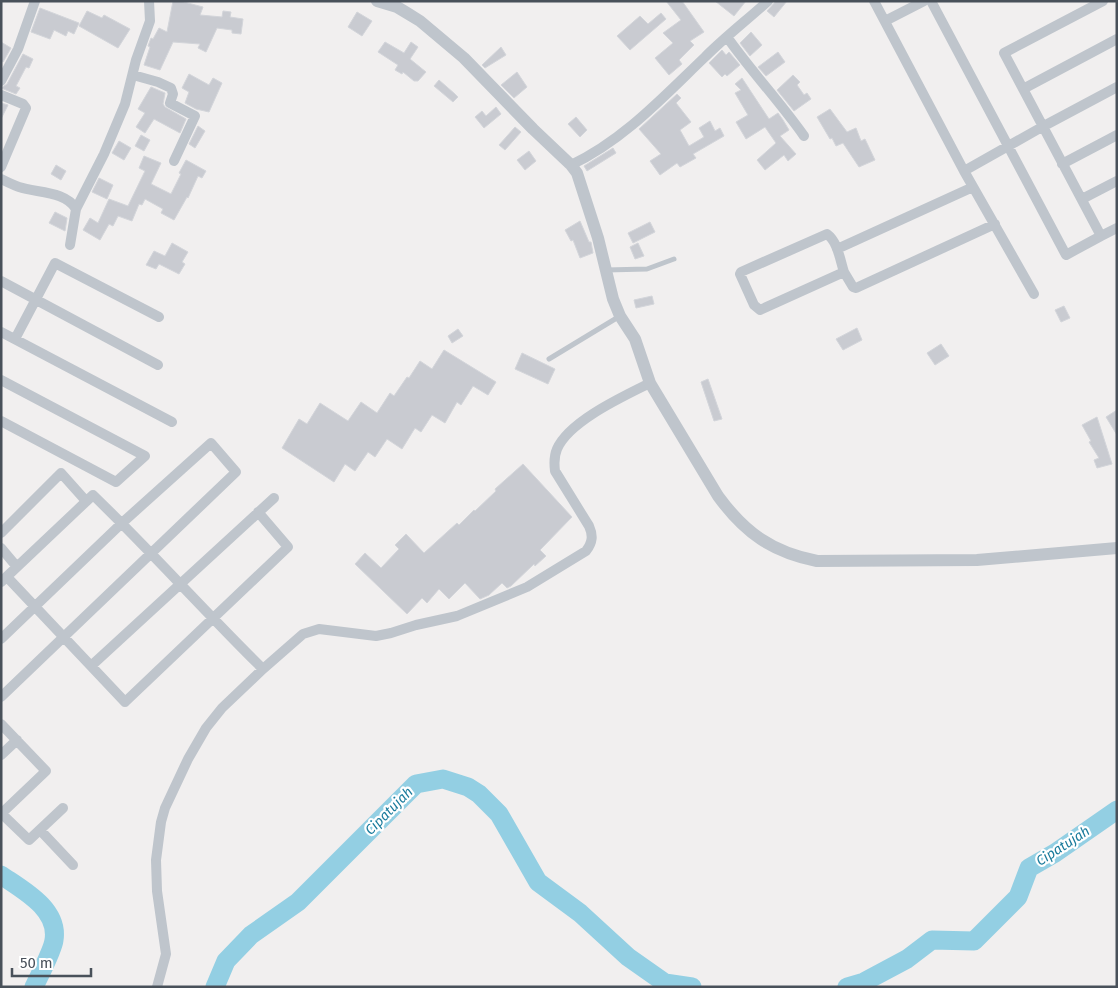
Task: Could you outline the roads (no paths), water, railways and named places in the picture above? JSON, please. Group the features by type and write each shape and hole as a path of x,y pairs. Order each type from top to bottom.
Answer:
{"street":[{"path":"1,81 18,49 35,1"},
{"path":"70,245 76,209 104,154 125,104 150,21 149,1"},
{"path":"377,1 397,7 408,13 458,53 478,71 577,173 598,238 613,299 620,316 636,340 650,383 718,496 730,512 753,534 794,556 817,561 977,560 1117,548"},
{"path":"571,165 588,157 651,109 727,37 756,5 768,1"},
{"path":"874,1 964,171 1034,294"},
{"path":"885,21 924,1"},
{"path":"931,1 1066,255 1101,236 1115,232"},
{"path":"1101,236 1004,53 1103,1"},
{"path":"727,37 804,136"},
{"path":"1023,89 1117,39"},
{"path":"133,75 171,88 173,94 170,102 195,116 174,161"},
{"path":"964,171 1042,126 1117,87"},
{"path":"1,95 23,104 26,108 1,167"},
{"path":"1062,164 1117,135"},
{"path":"1,179 19,187 58,196 74,204 76,209"},
{"path":"1082,199 1117,181"},
{"path":"837,249 974,187"},
{"path":"844,272 760,310 754,305 740,274 827,234 837,249 844,272 853,287 856,288 994,224"},
{"path":"15,339 55,263 159,317"},
{"path":"1,282 158,365"},
{"path":"2,335 15,339 172,422"},
{"path":"1,380 145,456 116,482 1,421"},
{"path":"157,987 166,954 157,891 156,860 163,813 188,759 206,728 222,708 263,669 303,634 309,631 319,629 336,630 350,634 376,636 457,616 526,587 586,550 591,545 593,535 555,471 554,461 558,447 575,426 610,403 650,383"},
{"path":"1,640 122,523 211,443 236,472 1,697"},
{"path":"1,533 61,473 86,501"},
{"path":"258,512 288,547 212,619 125,702 35,606 4,580 93,495 152,553 212,619 263,669"},
{"path":"91,666 274,498"},
{"path":"1,548 17,567"},
{"path":"1,724 46,771 2,813 30,840 63,808"},
{"path":"1,755 17,740"},
{"path":"40,830 73,865"}],"lane":[{"path":"606,270 647,269 674,259"},
{"path":"549,359 620,316"}],"waterway":[{"name":"Cipatujah","path":"215,987 226,961 251,935 298,902 416,784 443,779 468,787 479,794 499,814 538,882 580,913 628,957 665,983 692,987"},
{"name":"Cipatujah","path":"847,987 864,982 907,959 932,940 974,941 1018,897 1029,868 1055,853 1117,810"},
{"name":"Cipatujah","path":"1,875 38,902 51,919 54,929 54,940 51,950 34,987"}]}
